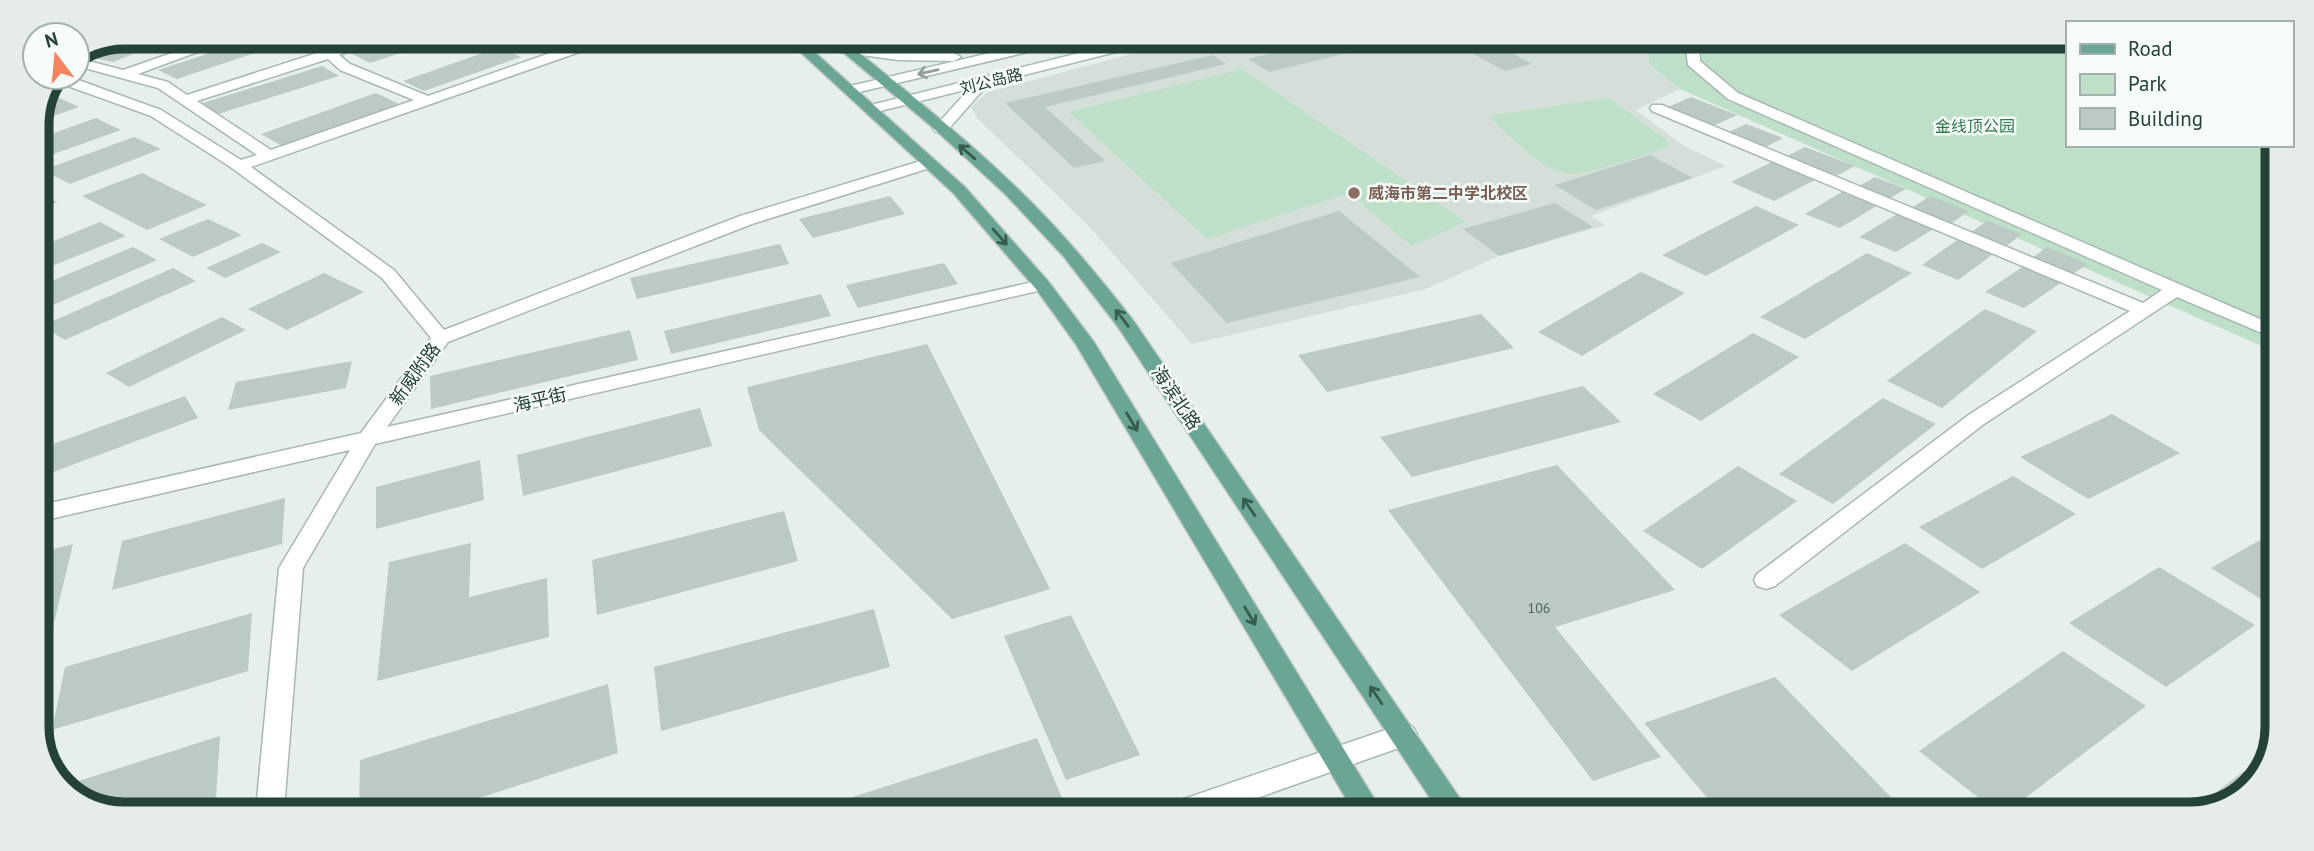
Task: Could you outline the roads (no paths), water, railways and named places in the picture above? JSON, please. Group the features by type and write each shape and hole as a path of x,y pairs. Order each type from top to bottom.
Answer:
{"main road":[{"path":"804,49 959,190 1042,285 1084,342 1362,802"},
{"name":"海滨北路","path":"846,49 941,129 1034,214 1126,324 1449,802"}],"street":[{"path":"125,74 197,49"},
{"path":"325,49 345,66 426,100"},
{"path":"186,100 343,49"},
{"path":"552,49 560,53"},
{"path":"240,166 572,49"},
{"path":"866,49 898,56 991,57"},
{"name":"刘公岛路","path":"851,90 1024,49"},
{"name":"刘公岛路","path":"872,109 1113,49"},
{"path":"1692,49 1693,62 1734,96 2265,328"},
{"path":"91,66 163,85 268,155"},
{"path":"941,129 981,84"},
{"name":"新威附路","path":"91,89 156,113 240,166 388,274 441,338 366,440 291,568 271,802"},
{"path":"1657,108 2144,310"},
{"path":"441,338 746,220 930,163"},
{"name":"海平街","path":"49,511 1042,285"},
{"path":"1766,580 1977,419 2175,290"},
{"path":"1211,802 1403,735"}],"place":[{"name":"威海市第二中学北校区","path":"1354,193"}],"park label":[{"name":"金线顶公园","path":"1975,126"}]}
